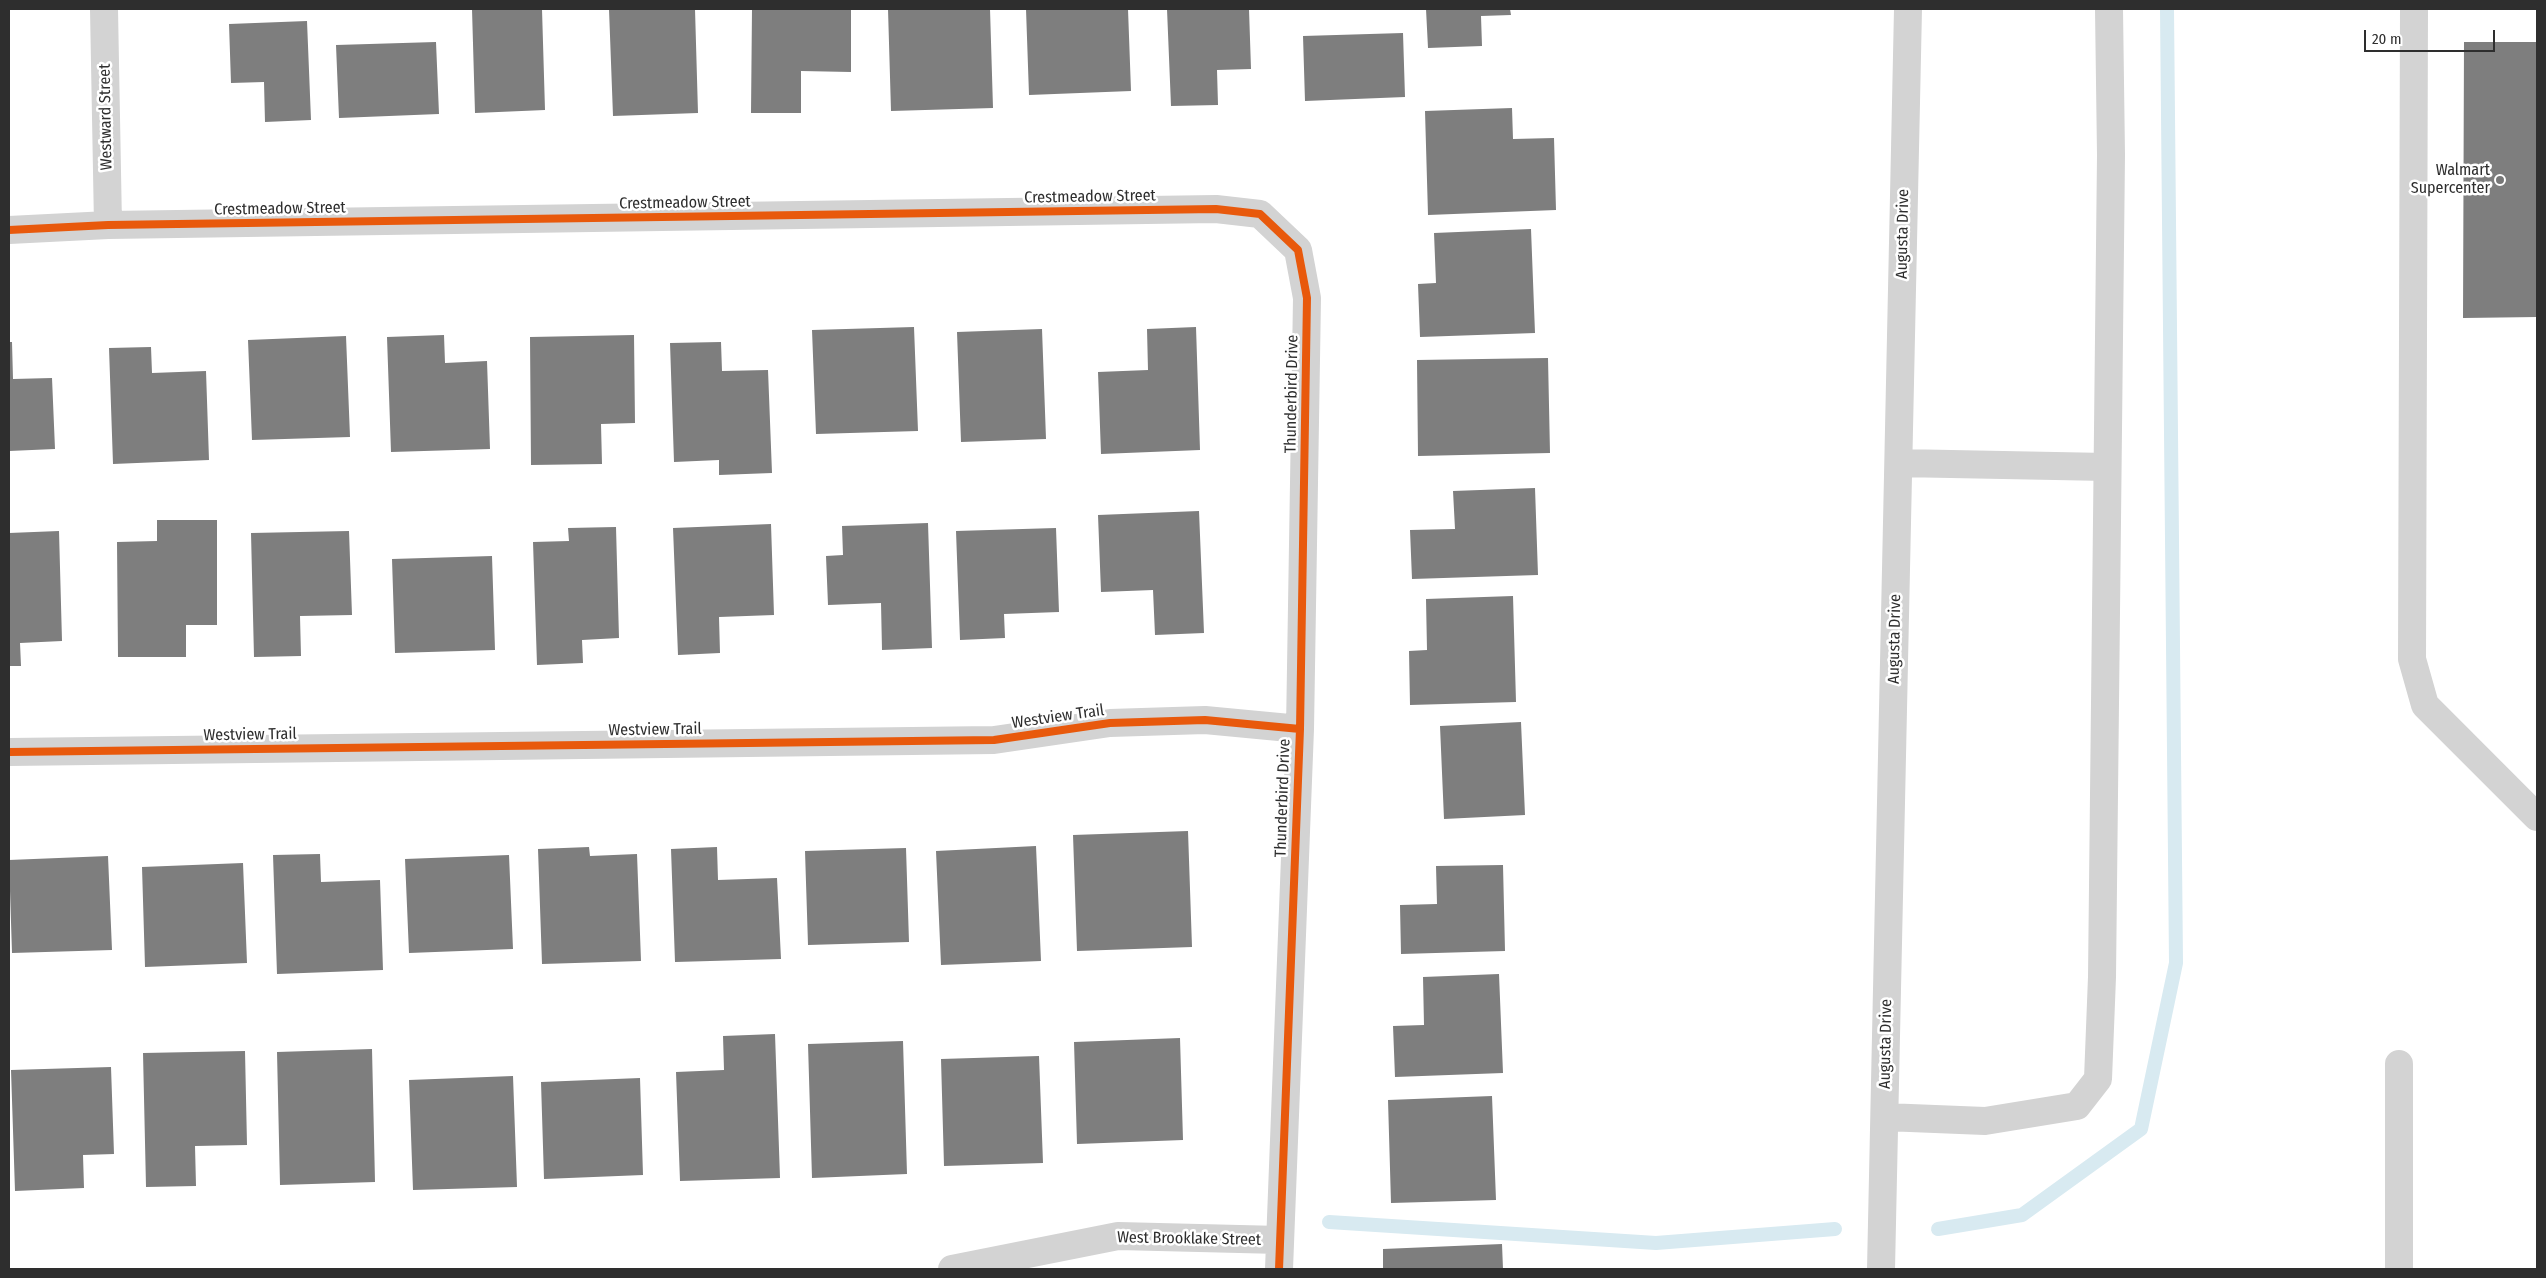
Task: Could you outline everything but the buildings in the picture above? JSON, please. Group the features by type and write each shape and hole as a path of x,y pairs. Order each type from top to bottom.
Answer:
{"street":[{"name":"Westward Street","path":"104,9 108,225"},
{"name":"Augusta Drive","path":"1882,1269 1908,9"},
{"path":"1885,1117 1985,1121 2077,1106 2098,1079 2102,977 2111,155 2110,9"},
{"path":"2414,9 2412,660 2425,705 2537,817"},
{"name":"Crestmeadow Street","path":"9,230 108,225 1216,209 1260,214 1298,250 1307,298"},
{"name":"Thunderbird Drive","path":"1279,1269 1300,729 1307,298"},
{"path":"1899,463 2107,467"},
{"name":"Westview Trail","path":"9,752 994,740 1110,723 1205,720 1300,729"},
{"path":"2399,1064 2399,1269"},
{"name":"West Brooklake Street","path":"952,1269 1118,1236 1280,1240"}],"waterway":[{"path":"1938,1229 2022,1215 2141,1129 2176,963 2167,9"},
{"path":"1329,1222 1656,1243 1835,1229"}],"cycle path":[{"path":"9,230 108,225 1216,209 1260,214 1298,250 1307,298 1300,729 1279,1269"},
{"path":"9,752 994,740 1110,723 1205,720 1300,729"}],"place":[{"name":"Walmart Supercenter","path":"2500,180"}]}
